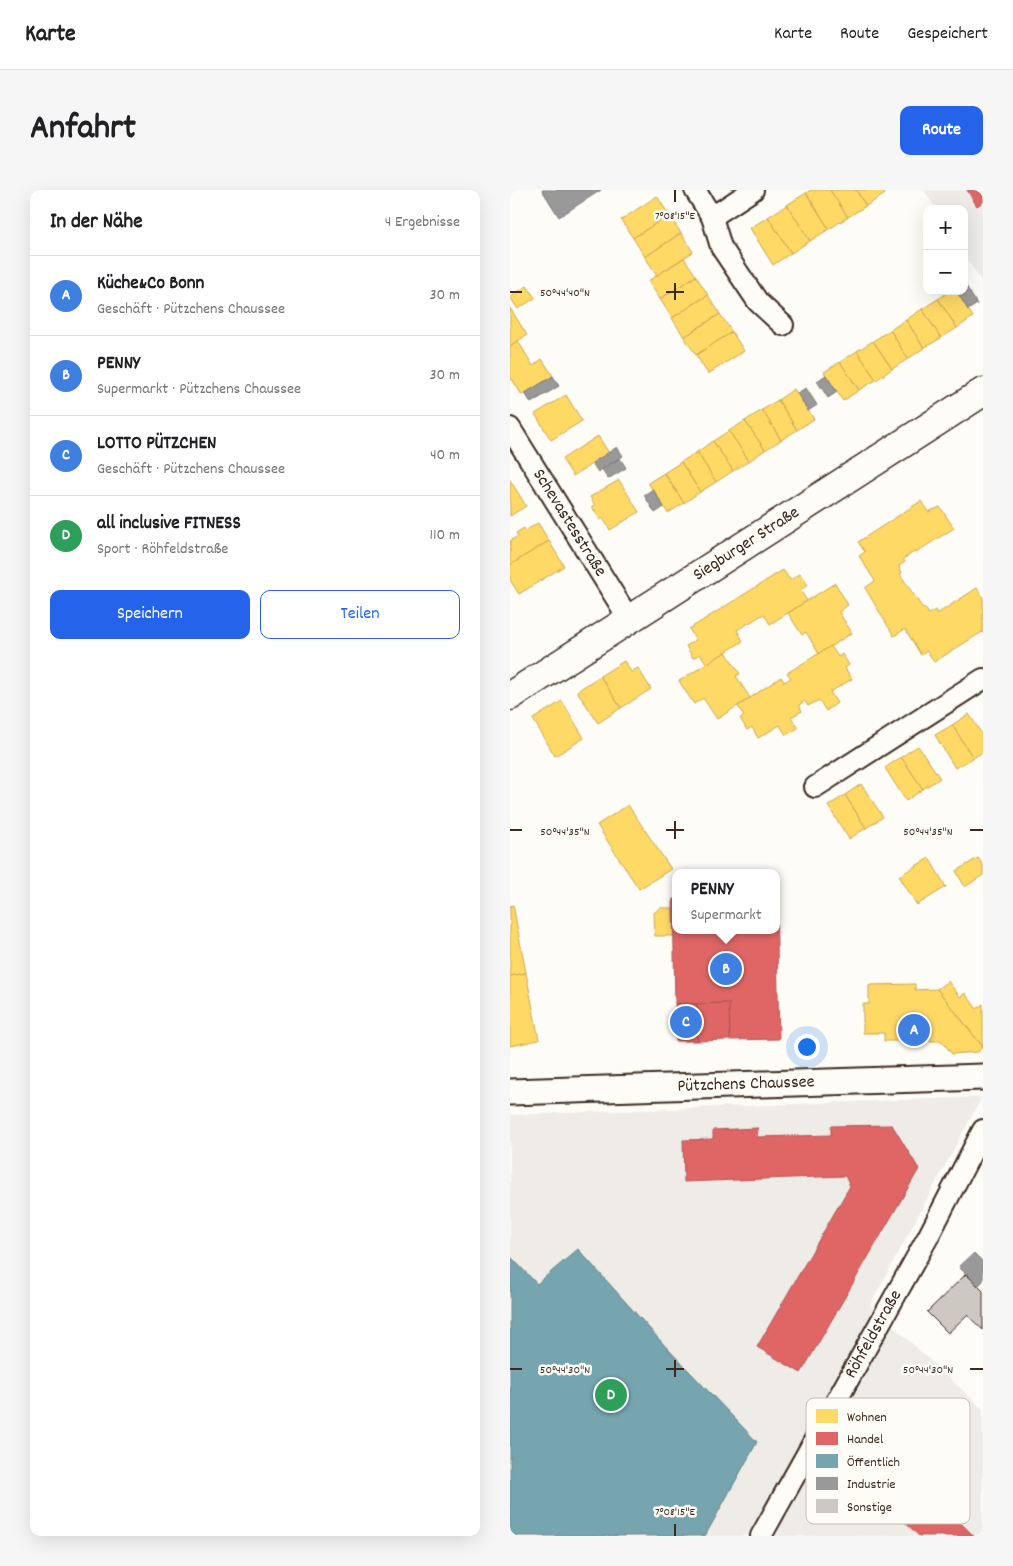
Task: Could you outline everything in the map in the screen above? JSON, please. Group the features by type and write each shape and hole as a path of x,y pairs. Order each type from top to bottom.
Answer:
{"main road":[{"name":"Siegburger Straße","path":"510,696 983,392"}],"street":[{"path":"695,190 712,217 720,247 758,302 783,325"},
{"path":"712,217 753,190"},
{"name":"Schevastesstraße","path":"510,428 629,620"},
{"path":"815,787 983,679"},
{"name":"Pützchens Chaussee","path":"510,1092 983,1077"},
{"name":"Röhfeldstraße","path":"838,1398 928,1238 983,1130"},
{"name":"Röhfeldstraße","path":"761,1536 806,1456"}],"shaded area":[{"path":"924,190 983,190 983,284 968,260 968,205 933,205"},
{"path":"982,1097 870,1305 983,1409 983,1536 510,1536 510,1115"}],"building: Wohnen":[{"path":"811,190 830,190 848,217 829,229 806,193"},
{"path":"830,190 856,190 866,206 848,217"},
{"path":"856,190 883,190 885,194 866,206"},
{"path":"806,193 829,229 810,241 787,205"},
{"path":"657,196 669,215 633,238 621,220"},
{"path":"787,205 810,241 791,253 768,217"},
{"path":"669,215 681,233 645,257 633,238"},
{"path":"768,217 791,253 773,265 750,228"},
{"path":"681,233 693,252 657,275 645,257"},
{"path":"684,258 696,276 660,299 648,281"},
{"path":"696,276 708,295 672,318 660,299"},
{"path":"527,286 535,298 518,309 510,297"},
{"path":"708,295 720,314 684,337 672,318"},
{"path":"944,295 959,295 973,317 957,328 938,299"},
{"path":"938,299 957,328 941,338 922,309"},
{"path":"510,308 527,335 510,346"},
{"path":"922,309 941,338 924,348 906,320"},
{"path":"720,314 732,332 696,355 684,337"},
{"path":"906,320 924,348 908,359 890,330"},
{"path":"890,330 908,359 892,369 873,341"},
{"path":"732,332 744,351 708,374 696,355"},
{"path":"518,341 533,366 542,359 553,376 522,395 512,379 510,380 510,346"},
{"path":"873,341 892,369 876,380 857,351"},
{"path":"857,351 876,380 859,390 840,362"},
{"path":"840,362 859,390 843,401 824,372"},
{"path":"794,389 814,419 797,430 778,400"},
{"path":"566,395 582,421 551,440 535,414"},
{"path":"778,400 797,430 781,440 762,410"},
{"path":"762,410 781,440 765,450 745,421"},
{"path":"745,421 765,450 749,461 729,431"},
{"path":"729,431 749,461 733,471 713,441"},
{"path":"598,436 609,453 573,476 562,459"},
{"path":"713,441 733,471 716,482 697,452"},
{"path":"697,452 716,482 700,492 681,462"},
{"path":"681,462 700,492 684,503 664,473"},
{"path":"664,473 684,503 668,513 648,483"},
{"path":"510,480 526,506 510,516"},
{"path":"619,480 639,512 610,530 603,518 600,520 592,506 595,505 590,497"},
{"path":"921,501 928,512 940,507 954,528 903,559 905,562 899,566 902,573 900,574 923,609 925,608 929,614 935,610 937,614 977,588 983,597 983,633 934,662 927,651 921,655 905,629 894,636 865,588 875,581 859,556 865,552 858,542"},
{"path":"538,523 549,541 510,565 510,541 518,536 516,533 524,528 525,531"},
{"path":"549,541 564,566 519,594 510,580 510,565"},
{"path":"783,570 790,580 800,574 808,585 800,590 807,601 770,624 764,614 737,630 743,641 707,664 700,654 693,658 686,646 696,640 689,629"},
{"path":"835,583 848,605 839,612 852,633 819,654 806,632 802,635 788,613"},
{"path":"831,646 838,657 842,654 849,665 845,668 852,679 830,692 837,703 826,711 819,700 808,706 805,701 799,705 802,711 791,717 798,728 786,735 780,725 758,738 752,727 747,730 740,718 744,716 738,706 781,677 784,682 791,678 787,673"},
{"path":"726,652 740,674 736,676 750,698 717,719 703,698 694,704 679,681"},
{"path":"624,661 631,672 638,668 651,689 621,708 600,676"},
{"path":"600,676 621,708 598,723 577,691"},
{"path":"562,701 584,738 555,756 533,719"},
{"path":"969,714 983,736 983,752 973,758 952,725"},
{"path":"952,725 973,758 955,768 935,735"},
{"path":"918,746 940,778 923,789 901,757"},
{"path":"901,757 923,789 906,801 885,768"},
{"path":"861,784 883,817 866,828 845,795"},
{"path":"845,795 866,828 849,839 828,806"},
{"path":"628,805 671,869 639,889 597,825"},
{"path":"929,858 946,887 917,905 899,876"},
{"path":"978,858 983,865 983,875 965,887 956,871"},
{"path":"513,905 526,973 510,976 510,906"},
{"path":"660,908 672,908 672,934 674,936 655,936 654,913"},
{"path":"526,973 539,1040 510,1046 510,976"},
{"path":"948,981 960,997 965,993 977,1009 983,1004 983,1047 937,989"},
{"path":"915,984 915,990 937,989 983,1047 978,1052 952,1054 942,1041 884,1041 884,1033 863,1033 863,1004 869,1004 869,985"}],"building: Handel":[{"path":"967,190 983,190 983,202 977,206"},
{"path":"674,934 777,934 779,1039 730,1040 729,1003 675,1004"},
{"path":"729,1003 730,1040 697,1041 697,1004"},
{"path":"675,1004 697,1004 697,1041 676,1041"},
{"path":"892,1125 919,1169 801,1373 757,1347 850,1186 845,1176 684,1182 683,1140 713,1139 713,1130 758,1128 757,1137 831,1135 831,1126"},
{"path":"907,1524 962,1524 974,1536 919,1536"}],"building: Öffentlich":[{"path":"578,1249 666,1347 757,1442 705,1536 510,1536 510,1256 537,1284"}],"building: Industrie":[{"path":"542,190 601,190 559,217"},
{"path":"968,289 977,304 968,310 959,295 968,295"},
{"path":"826,375 837,392 828,398 817,381"},
{"path":"553,376 559,386 531,403 525,393"},
{"path":"806,388 817,405 808,411 797,393"},
{"path":"617,447 623,456 598,472 592,463"},
{"path":"620,458 626,468 608,479 602,469"},
{"path":"653,489 664,507 655,513 644,495"},
{"path":"974,1253 983,1262 983,1281 978,1286 959,1267"}],"building: Sonstige":[{"path":"966,1274 983,1291 983,1330 967,1315 948,1333 927,1312"}],"place":[{"name":"PENNY","path":"726,969"},
{"name":"LOTTO PÜTZCHEN","path":"686,1022"},
{"name":"Küche&Co Bonn","path":"914,1030"},
{"name":"all inclusive FITNESS","path":"611,1395"}]}
